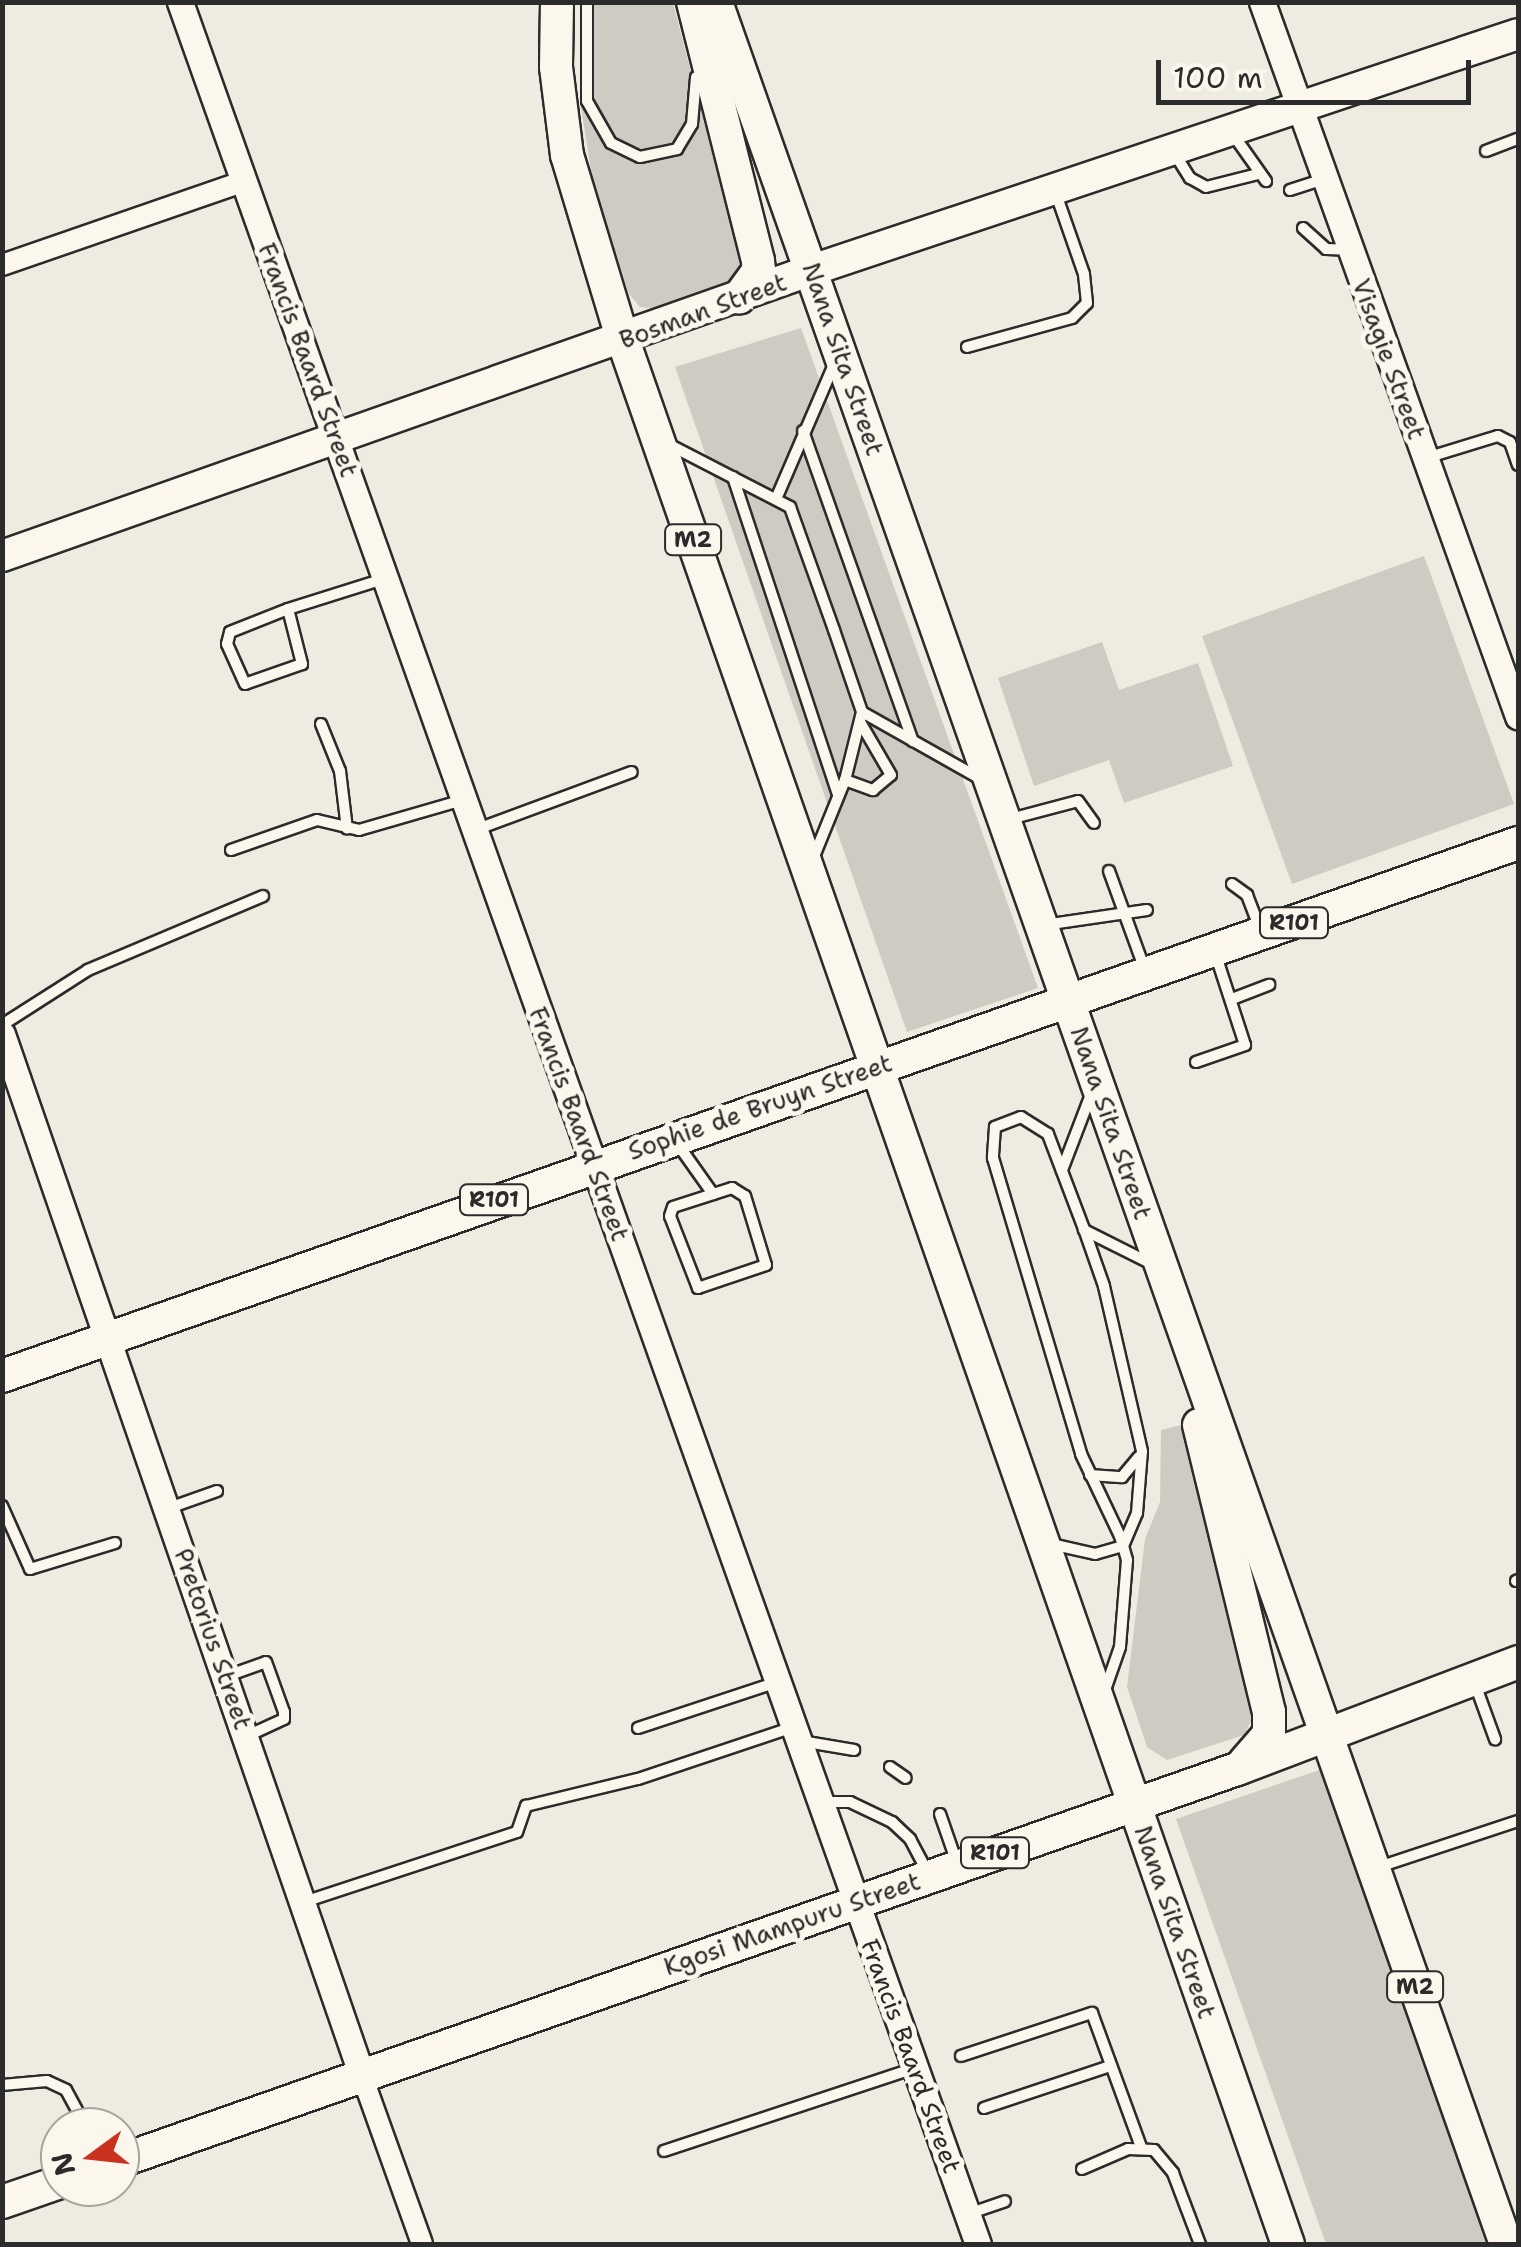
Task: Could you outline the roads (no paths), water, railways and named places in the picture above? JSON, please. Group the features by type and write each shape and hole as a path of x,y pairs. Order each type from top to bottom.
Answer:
{"main road":[{"name":"Nana Sita Street","path":"557,2 556,67 566,155 623,340 1288,2244"},
{"path":"693,2 758,261 759,270 740,298"},
{"name":"Nana Sita Street","path":"716,2 1506,2244"},
{"name":"Bosman Street","path":"2,556 623,340 812,270 1518,34"},
{"name":"Sophie de Bruyn Street","path":"2,1376 592,1164 1070,1003 1518,843"},
{"path":"1178,1313 1210,1476 1269,1712 1269,1734 1236,1770"},
{"name":"Kgosi Mampuru Street","path":"140,2154 1236,1770 1518,1662"},
{"path":"2,2202 40,2189"}],"street":[{"name":"Francis Baard Street","path":"180,2 978,2244"},
{"name":"Visagie Street","path":"1262,2 1518,716"},
{"path":"2,265 244,181"},
{"name":"Pretorius Street","path":"2,1034 111,1337 422,2244"}],"lane":[{"path":"587,2 585,73 593,122 625,152 653,157 681,144 695,114 697,83 681,2"},
{"path":"1172,149 1201,186 1262,178 1230,130"},
{"path":"1486,151 1518,139"},
{"path":"1290,190 1324,178"},
{"path":"967,347 1072,318 1087,302 1084,274 1054,190"},
{"path":"1304,228 1326,249 1350,250"},
{"path":"776,499 840,351"},
{"path":"803,431 912,741"},
{"path":"1425,458 1498,436 1510,442 1518,466"},
{"path":"658,439 776,499 795,519 861,717 891,775 873,790 845,780"},
{"path":"733,477 838,796"},
{"path":"288,609 302,664 245,684 227,644 230,632 288,609 385,578"},
{"path":"861,717 992,785"},
{"path":"808,869 845,780 861,717"},
{"path":"321,724 340,772 347,828"},
{"path":"474,830 632,772"},
{"path":"231,850 317,820 347,828 464,800"},
{"path":"1005,821 1078,801 1094,823"},
{"path":"1109,871 1147,975"},
{"path":"1232,884 1247,894 1262,934"},
{"path":"2,1024 88,970 263,896"},
{"path":"1042,926 1122,910 1147,910"},
{"path":"1196,1062 1245,1045 1214,951"},
{"path":"1232,1000 1269,985"},
{"path":"1062,1170 1096,1080"},
{"path":"1100,1708 1120,1647 1123,1546 1137,1512 1142,1451 1104,1286 1084,1230 1048,1134 1022,1117 995,1127 993,1158 1090,1475 1123,1546"},
{"path":"671,1137 713,1194"},
{"path":"732,1188 745,1196 766,1265 698,1288 670,1216 681,1201 713,1194 732,1188"},
{"path":"1084,1230 1162,1269"},
{"path":"1090,1475 1122,1477 1142,1451"},
{"path":"169,1508 217,1491"},
{"path":"2,1506 23,1564 30,1568 115,1543"},
{"path":"1041,1540 1072,1553 1123,1546"},
{"path":"226,1676 266,1662 284,1719 246,1736"},
{"path":"1473,1679 1495,1740"},
{"path":"638,1728 778,1682"},
{"path":"303,1902 517,1832 526,1806 796,1734 854,1750"},
{"path":"890,1766 906,1778"},
{"path":"820,1802 850,1802 892,1822 944,1871"},
{"path":"940,1814 944,1871"},
{"path":"1374,1869 1518,1821"},
{"path":"961,2056 1092,2013 1141,2147 1164,2158 1200,2244"},
{"path":"984,2108 1110,2066"},
{"path":"664,2150 916,2067"},
{"path":"2,2085 46,2080 66,2090 75,2107"},
{"path":"1082,2169 1141,2147"},
{"path":"968,2214 1005,2201"}]}
